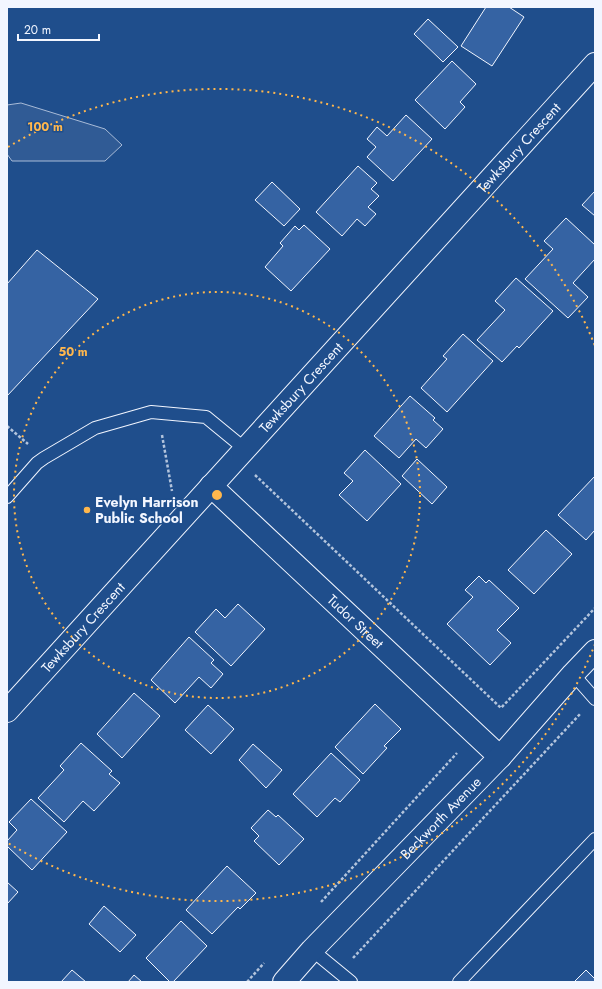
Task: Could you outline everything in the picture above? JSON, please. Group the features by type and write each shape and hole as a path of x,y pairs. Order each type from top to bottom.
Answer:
{"street":[{"name":"Tewksbury Crescent","path":"7,711 595,64"},
{"name":"Tudor Street","path":"211,486 500,757"},
{"name":"Beckworth Avenue","path":"284,982 312,950 500,757 595,651"}],"lane":[{"path":"7,497 37,463 44,458 95,428 151,412 206,417 245,449"},
{"path":"573,674 595,699"},
{"path":"459,982 595,839"},
{"path":"312,950 351,982"}],"path":[{"path":"7,426 44,458"},
{"path":"162,435 173,494"},
{"path":"254,474 501,708 595,608"},
{"path":"340,972 595,699"},
{"path":"317,906 458,754 452,748"},
{"path":"247,982 269,959"}],"shaded area":[{"path":"21,103 105,129 122,145 105,161 12,161 7,154 7,105"}],"building":[{"path":"486,7 509,7 524,17 492,66 461,46"},
{"path":"428,19 458,47 443,62 414,34"},
{"path":"452,61 476,84 460,102 465,107 445,129 415,100"},
{"path":"406,115 432,139 393,181 367,157 376,147 367,139 377,127 387,136"},
{"path":"358,166 377,183 371,189 379,196 368,207 376,214 365,226 357,219 342,236 316,212"},
{"path":"272,182 300,209 284,226 255,200"},
{"path":"595,191 595,216 582,205"},
{"path":"566,218 595,245 595,259 573,283 588,297 568,318 525,279 553,249 544,241"},
{"path":"304,225 330,249 291,291 265,267 283,246 280,243 295,226 299,230"},
{"path":"37,250 98,299 7,396 7,284"},
{"path":"516,278 553,311 519,348 517,346 502,362 477,340 505,310 495,301"},
{"path":"463,334 493,361 447,412 421,388 447,359 443,356"},
{"path":"410,396 435,418 433,420 443,429 426,448 416,439 399,458 374,436"},
{"path":"365,450 401,484 367,521 339,495 353,481 344,473"},
{"path":"417,459 447,487 432,504 402,476"},
{"path":"595,476 595,530 586,540 558,515"},
{"path":"546,530 572,554 534,594 508,570"},
{"path":"479,576 486,583 489,580 519,608 497,630 511,643 490,665 447,624 473,597 465,590"},
{"path":"238,604 265,629 231,666 195,632 216,609 225,618"},
{"path":"189,637 214,660 211,663 223,674 211,688 199,677 175,703 151,680"},
{"path":"134,693 160,716 122,758 97,734"},
{"path":"375,704 401,729 384,746 387,748 363,774 335,747"},
{"path":"208,705 234,729 211,754 185,730"},
{"path":"81,743 112,771 109,774 120,783 94,811 83,801 64,822 38,798 64,770 60,766"},
{"path":"253,744 282,770 266,788 239,760"},
{"path":"331,753 360,780 340,802 335,798 317,817 293,794"},
{"path":"31,799 67,832 32,870 7,846 7,841 17,830 9,822"},
{"path":"268,810 276,817 278,815 304,839 279,865 254,841 259,836 251,828"},
{"path":"227,866 256,893 240,909 238,907 212,934 186,910"},
{"path":"7,882 18,892 7,904"},
{"path":"104,906 136,935 120,952 89,924"},
{"path":"181,921 207,946 173,982 170,982 146,958"},
{"path":"72,970 86,982 61,982"},
{"path":"586,970 595,979 595,982 574,982"},
{"path":"134,975 142,982 128,982"}],"place":[{"name":"Evelyn Harrison Public School","path":"87,510"}]}
